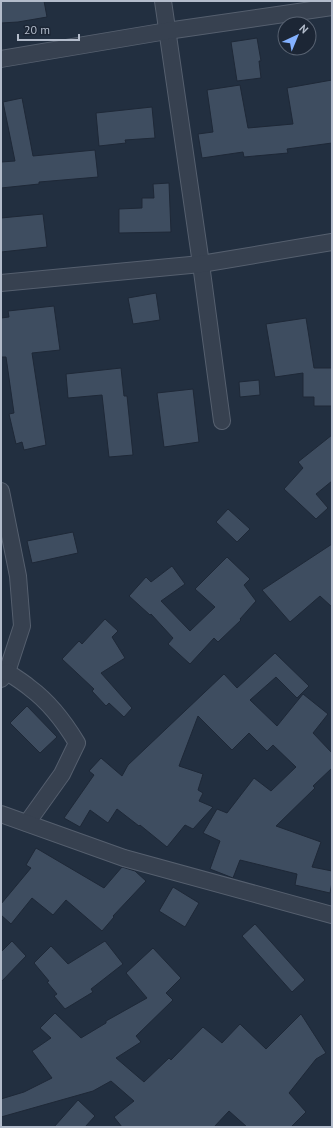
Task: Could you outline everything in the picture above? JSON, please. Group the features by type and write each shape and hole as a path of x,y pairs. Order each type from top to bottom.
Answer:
{"street":[{"path":"163,1 222,421"},
{"path":"1,59 167,31 332,7"},
{"path":"1,283 201,264 332,242"},
{"path":"1,491 18,576 22,626 4,675 31,688 64,724 77,742 62,774 27,823"},
{"path":"1,814 124,858 332,915"}],"building":[{"path":"1,1 44,1 47,17 18,22 1,23"},
{"path":"257,38 261,61 259,61 261,78 237,81 231,42"},
{"path":"332,80 332,143 287,149 288,153 244,157 243,152 202,158 198,134 213,132 207,90 240,85 248,128 293,124 287,88"},
{"path":"22,98 33,156 95,150 98,177 39,182 39,184 1,188 1,162 15,161 3,102"},
{"path":"152,107 155,138 125,140 126,143 99,146 96,113"},
{"path":"169,183 171,232 119,233 119,209 142,208 142,198 154,198 153,184"},
{"path":"43,214 47,247 1,252 1,218"},
{"path":"156,293 160,320 133,324 128,298"},
{"path":"54,306 60,350 32,353 46,445 24,450 22,442 16,444 9,414 14,413 6,357 1,357 1,318 9,317 8,311"},
{"path":"306,318 314,368 332,368 332,406 314,406 314,397 303,397 303,373 275,377 266,324"},
{"path":"121,368 124,396 127,396 133,455 109,457 102,395 68,398 66,374"},
{"path":"259,380 260,395 240,397 239,382"},
{"path":"193,389 199,442 164,447 157,393"},
{"path":"332,435 332,481 316,494 328,508 316,519 284,489 303,468 298,462"},
{"path":"228,509 250,529 237,542 216,522"},
{"path":"73,532 78,553 32,563 27,541"},
{"path":"332,544 332,607 320,596 290,622 262,590"},
{"path":"227,557 250,579 244,585 256,601 240,619 241,620 218,642 214,638 190,664 168,644 173,638 151,614 150,615 129,596 146,577 151,582 172,566 185,584 161,601 190,631 215,607 195,589"},
{"path":"105,619 118,631 112,637 125,658 101,673 132,708 124,717 109,703 106,706 92,691 94,689 62,659 79,641 82,644"},
{"path":"275,653 309,686 297,698 276,677 250,700 277,726 303,694 328,714 313,733 332,753 332,768 313,786 315,788 276,826 321,842 312,867 332,871 330,893 295,885 297,874 240,860 233,878 210,869 220,841 203,833 217,809 227,813 254,778 271,791 296,767 273,745 267,751 249,733 232,750 198,716 179,766 203,774 198,790 203,793 199,801 213,807 193,829 185,825 167,847 117,809 108,823 90,810 80,827 64,818 94,775 89,771 101,758 122,776 128,765 224,674 237,688"},
{"path":"27,706 57,737 40,753 10,723"},
{"path":"36,848 104,888 122,867 135,871 146,881 113,916 114,917 102,931 66,900 53,915 32,898 11,924 1,915 1,904 31,868 26,865"},
{"path":"173,887 199,903 185,927 159,911"},
{"path":"255,924 305,980 292,992 242,936"},
{"path":"12,941 26,956 1,982 1,952"},
{"path":"105,941 123,964 91,989 93,992 65,1009 54,996 57,994 47,982 49,981 34,963 51,946 68,964"},
{"path":"153,948 181,978 166,993 173,1000 136,1036 141,1042 116,1058 144,1082 169,1058 171,1060 203,1027 222,1043 240,1024 266,1049 301,1014 326,1053 316,1059 289,1093 306,1112 291,1127 247,1127 229,1111 214,1127 122,1127 114,1117 134,1101 111,1081 93,1091 1,1117 1,1099 24,1092 52,1078 32,1051 51,1038 40,1028 55,1013 81,1038 106,1023 106,1021 147,998 126,973"},
{"path":"78,1100 95,1116 85,1127 54,1127"}]}
